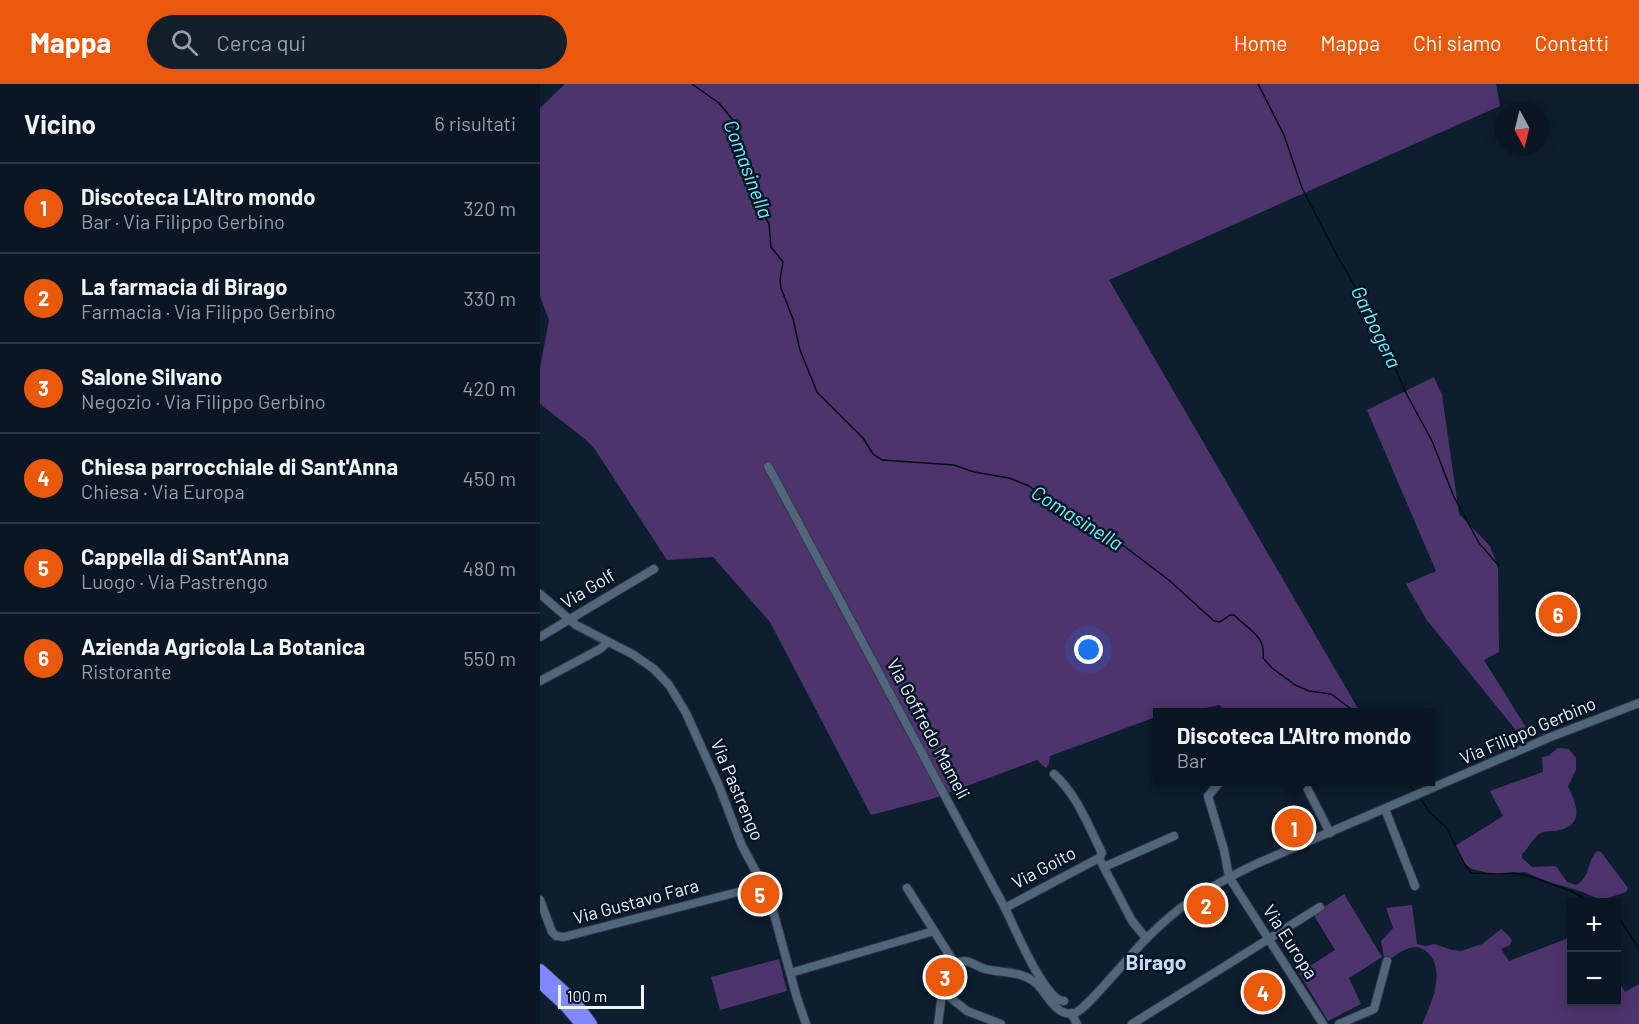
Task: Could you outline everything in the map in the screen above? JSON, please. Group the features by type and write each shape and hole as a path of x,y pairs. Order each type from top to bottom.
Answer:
{"highway":[{"path":"540,970 574,1001 591,1024"},
{"path":"540,982 566,1006 580,1024"}],"street":[{"name":"Via Goffredo Mameli","path":"768,466 1005,908 1039,976 1056,999 1064,1002"},
{"name":"Via Golf","path":"540,638 654,569"},
{"name":"Via Pastrengo","path":"540,594 569,620 634,655 654,669 675,692 707,757 742,846 761,881 761,886 769,896 806,1024"},
{"path":"540,681 600,649 608,642"},
{"name":"Via Filippo Gerbino","path":"1071,1013 1080,1010 1146,938 1187,902 1229,877 1548,738 1639,703"},
{"path":"1054,774 1065,784 1081,808 1102,853 1099,858 1132,921 1146,938"},
{"path":"1217,786 1208,796 1224,850 1229,877"},
{"path":"1306,786 1330,832"},
{"path":"1384,809 1415,886"},
{"path":"1104,867 1174,836"},
{"name":"Via Goito","path":"1005,908 1099,858"},
{"name":"Via Europa","path":"1229,877 1323,1024"},
{"name":"Via Gustavo Fara","path":"540,900 552,932 556,936 564,937 761,886"},
{"path":"907,888 955,964"},
{"path":"1132,1024 1320,908"},
{"path":"790,973 934,931"},
{"path":"1339,1024 1374,1009 1388,961"},
{"path":"938,1024 942,991 950,970 955,964 968,962 986,969 1023,977 1037,984 1061,1011 1071,1013 1077,1024"},
{"path":"942,991 967,1011 1001,1024"}],"shaded area":[{"path":"565,84 1496,84 1499,102 1495,102 1495,108 1109,280 1358,708 1222,708 1219,705 1206,708 1153,708 1153,718 1050,756 1046,768 1037,760 932,799 871,815 770,622 713,557 667,560 594,448 540,404 540,368 549,320 540,296 540,108"},
{"path":"1434,377 1442,395 1459,514 1490,546 1498,567 1499,652 1484,660 1532,737 1523,739 1426,619 1406,584 1436,571 1367,410"},
{"path":"1558,748 1569,749 1576,758 1576,770 1568,786 1575,805 1576,817 1568,827 1538,835 1522,854 1522,858 1532,867 1556,866 1567,882 1576,885 1584,878 1597,851 1601,852 1628,888 1626,892 1608,898 1597,898 1524,872 1497,875 1472,869 1463,863 1455,846 1503,816 1490,791 1543,772 1542,757 1548,756"},
{"path":"1344,894 1382,957 1349,978 1361,1004 1328,1021 1299,973 1335,950 1313,914"},
{"path":"1412,905 1417,944 1425,946 1434,944 1461,951 1482,944 1501,929 1512,940 1510,945 1501,949 1509,961 1567,939 1567,1006 1621,1006 1621,986 1625,992 1639,984 1639,1024 1422,1024 1433,998 1437,978 1436,968 1427,952 1415,947 1385,962 1381,941 1393,928 1386,908"},
{"path":"779,959 787,991 720,1010 711,977"}],"waterway":[{"name":"Comasinella","path":"692,84 719,103 732,119 739,135 745,167 755,187 760,208 769,224 771,247 783,262 781,288 793,319 800,350 817,392 863,438 873,454 882,460 954,465 974,472 1009,478 1029,486 1083,526 1120,543 1170,581 1214,621 1220,622 1234,615 1259,639 1262,644 1263,658 1272,668 1295,685 1309,691 1331,694 1350,708"},
{"name":"Garbogera","path":"1258,84 1284,135 1302,188 1335,252 1373,317 1406,393 1432,441 1454,497 1479,543 1499,566"},
{"name":"Comasinella","path":"1409,786 1416,792"},
{"path":"1421,799 1430,813 1446,827 1471,873 1514,873 1532,877 1571,891 1583,898"},
{"path":"1621,921 1639,949"}],"place":[{"name":"Azienda Agricola La Botanica","path":"1558,614"},
{"name":"Discoteca L'Altro mondo","path":"1294,828"},
{"name":"Cappella di Sant'Anna","path":"760,894"},
{"name":"La farmacia di Birago","path":"1206,905"},
{"name":"Salone Silvano","path":"945,977"},
{"name":"Chiesa parrocchiale di Sant'Anna","path":"1263,992"}],"district":[{"name":"Birago","path":"1156,963"}]}
